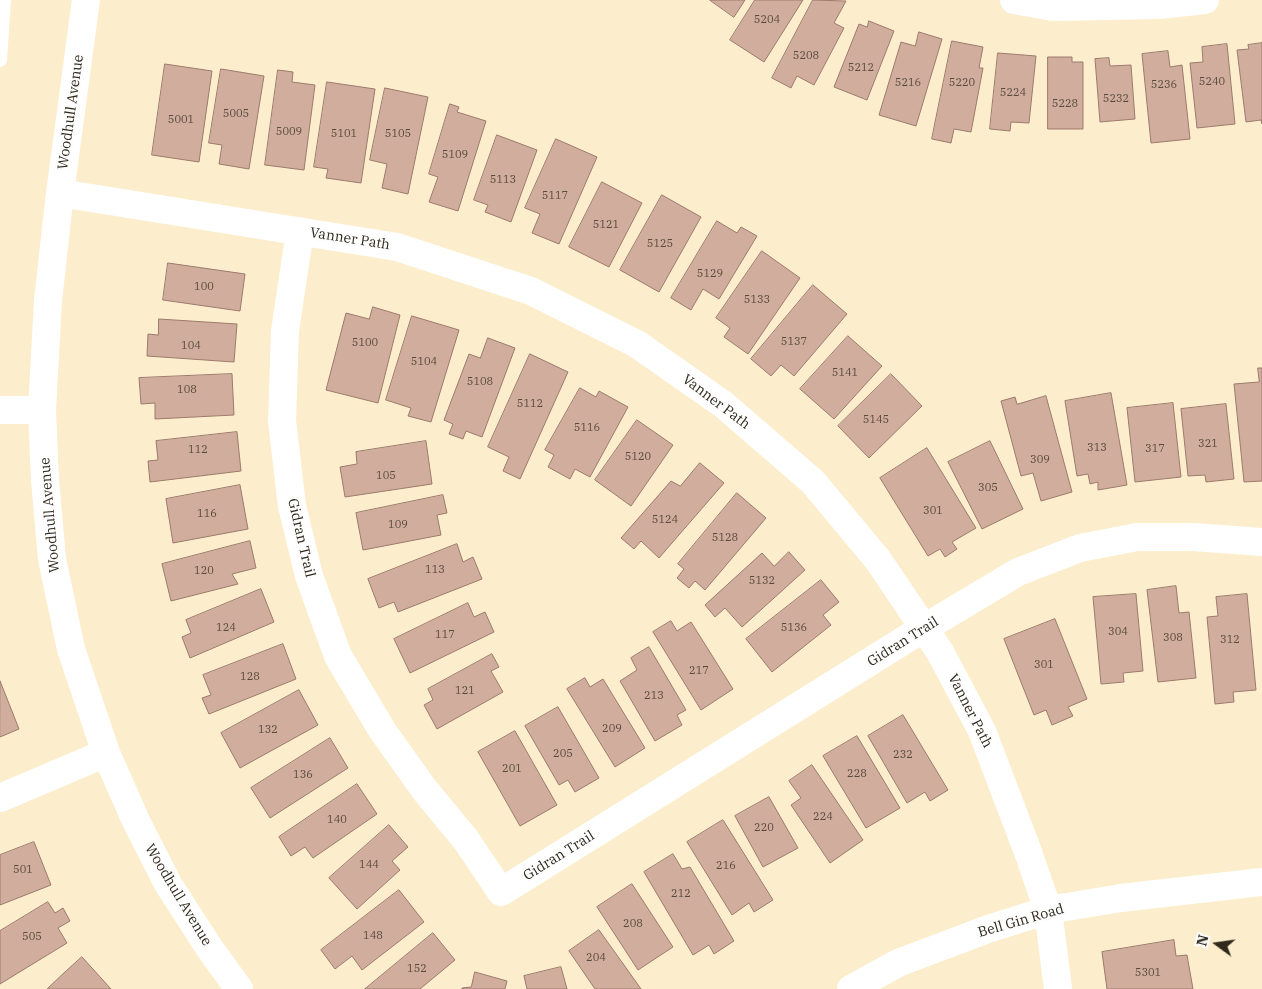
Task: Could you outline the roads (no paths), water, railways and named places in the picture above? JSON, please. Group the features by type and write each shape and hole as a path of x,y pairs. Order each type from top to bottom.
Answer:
{"street":[{"name":"Woodhull Avenue","path":"86,0 60,193 48,301 42,410 45,480 52,559 71,649 106,754 136,821 168,884 210,949 239,989"},
{"path":"1014,0 1053,7 1159,5 1205,0"},
{"name":"Vanner Path","path":"60,193 397,247 531,291 637,344 724,405 813,482 878,560 940,652 982,730 1018,823 1048,910 1058,989"},
{"name":"Gidran Trail","path":"300,231 285,331 282,421 292,506 309,576 338,656 382,730 424,789 466,840 501,892 1018,572 1080,548 1137,537 1194,537 1262,542"},
{"path":"0,410 42,410"},
{"path":"0,798 106,754"},
{"name":"Bell Gin Road","path":"850,989 898,963 988,929 1048,910 1121,898 1262,882"}],"lane":[{"path":"0,60 4,0"}]}
